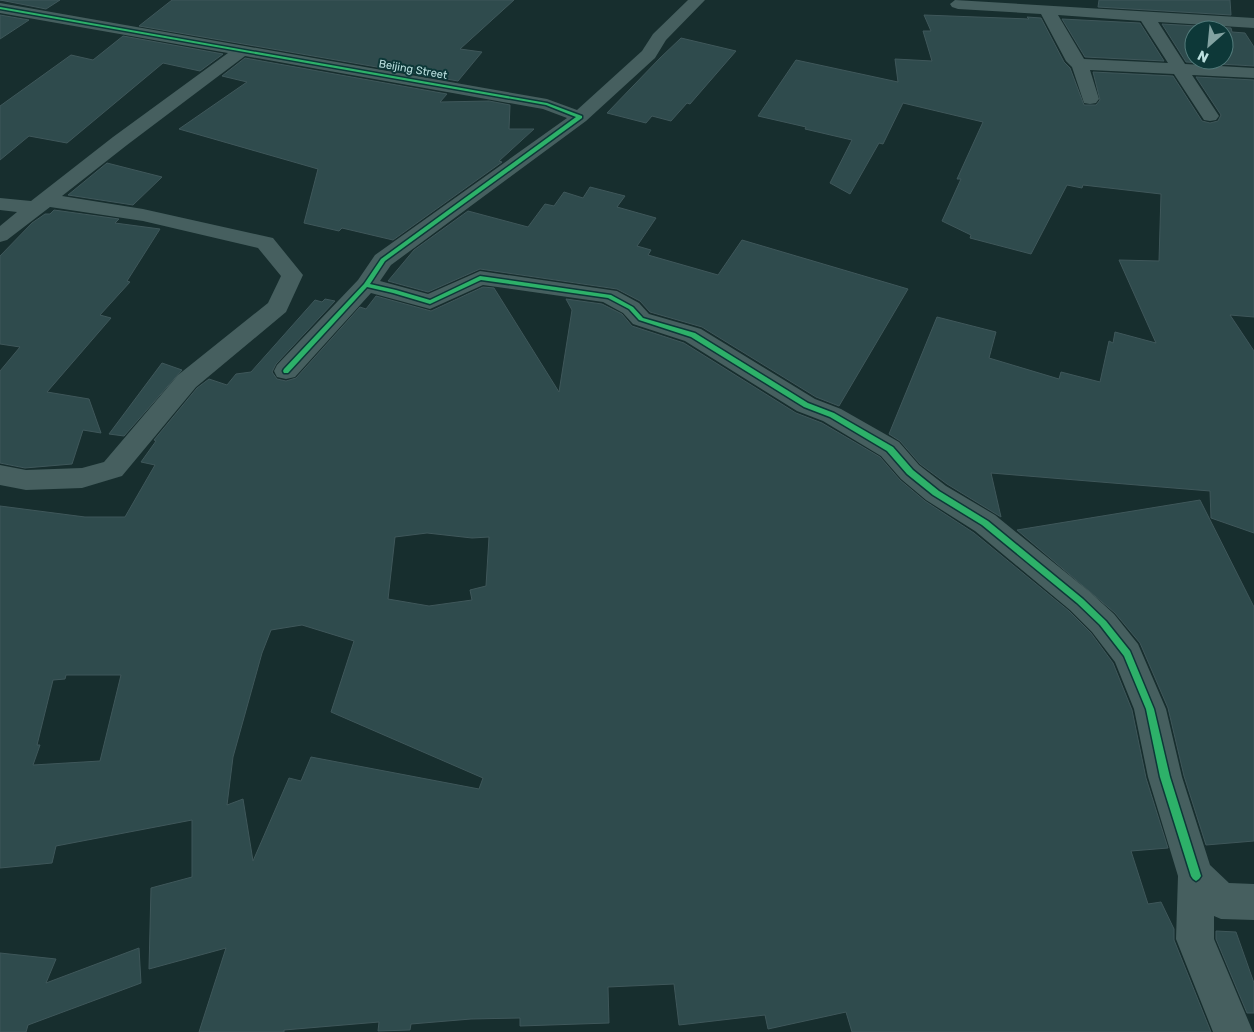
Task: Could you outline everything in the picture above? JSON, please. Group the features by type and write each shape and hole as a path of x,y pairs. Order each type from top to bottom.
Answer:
{"street":[{"path":"286,371 366,285 383,260 580,117 650,54 659,37 696,0"},
{"path":"958,4 1254,23"},
{"name":"Beijing Street","path":"0,8 547,104 580,117"},
{"path":"1047,10 1075,60 1080,64 1254,74"},
{"path":"1146,16 1210,116"},
{"path":"0,236 120,141 241,51"},
{"path":"1080,64 1090,99"},
{"path":"0,204 40,204 143,215 264,243 292,275 278,307 188,381 113,468 82,478 26,480 0,476"},
{"path":"366,285 430,302 480,278 608,296 631,308 641,319 693,335 806,405 832,415 890,449 910,472 936,493 985,523 1080,601 1103,623 1128,654 1150,709 1165,777 1196,876 1195,939 1233,1032"},
{"path":"1196,876 1221,901 1254,902"}],"building":[{"path":"0,0 60,0 46,9"},
{"path":"172,0 514,0 460,49 482,52 458,81 139,26"},
{"path":"1099,0 1230,0 1231,15 1098,7"},
{"path":"0,15 29,20 0,39"},
{"path":"924,15 1041,18 1064,62 1070,68 1084,105 1096,105 1100,100 1093,72 1173,76 1202,121 1210,123 1218,121 1221,115 1196,77 1254,80 1254,317 1230,315 1254,351 1254,533 1211,518 1210,491 991,473 1001,517 947,484 920,464 900,441 889,434 937,317 996,332 989,358 1059,379 1061,372 1100,382 1109,341 1113,343 1115,332 1156,343 1119,260 1159,261 1161,194 1083,185 1082,188 1067,185 1031,254 970,238 971,235 942,221 961,179 957,179 983,122 903,103 883,144 879,143 850,194 830,183 852,140 758,116 796,60 898,82 895,59 932,61 923,31 931,31"},
{"path":"1062,19 1140,23 1164,61 1085,57"},
{"path":"1162,24 1184,25 1184,59"},
{"path":"1234,32 1245,33 1254,47 1254,66 1234,65"},
{"path":"123,36 223,54 200,71 163,63 67,143 29,136 0,160 0,106 71,55 93,60"},
{"path":"681,38 736,51 690,104 687,103 671,121 652,116 646,123 607,113 660,58"},
{"path":"245,58 447,94 440,102 489,101 510,105 509,129 534,129 499,161 502,162 393,240 342,228 339,231 304,223 318,169 179,129 247,82 222,76"},
{"path":"107,163 162,177 133,205 68,195"},
{"path":"590,187 625,196 617,207 656,218 637,246 651,250 648,255 718,275 742,240 908,289 839,406 816,397 702,327 650,312 640,301 617,289 480,269 428,292 388,281 414,250 468,211 528,227 545,204 554,206 564,192 583,198"},
{"path":"54,210 119,219 115,223 160,229 127,281 130,282 100,315 111,318 47,392 89,399 101,433 83,430 72,464 25,468 0,463 0,371 20,347 0,344 0,256 32,223"},
{"path":"483,287 494,288 559,392 572,310 566,299 602,304 622,314 632,326 684,343 796,413 822,423 880,457 900,480 925,501 974,533 1069,611 1091,633 1113,663 1132,710 1146,778 1168,848 1131,851 1148,904 1161,902 1174,929 1174,940 1211,1032 852,1032 846,1012 768,1029 765,1015 679,1025 674,984 608,987 609,1023 520,1026 520,1018 471,1019 411,1024 410,1030 378,1031 379,1022 284,1030 284,1032 199,1032 226,948 149,969 151,888 192,877 192,820 56,846 52,863 0,868 0,506 85,517 125,517 155,465 141,462 156,441 154,440 197,388 209,379 227,385 236,374 251,372 315,300 322,302 325,299 335,301 276,364 272,372 277,379 286,381 296,378 360,307 366,309 376,296 431,311","holes":["427,533 472,538 489,537 486,586 470,590 472,600 429,606 388,599 395,537","302,625 354,641 331,712 483,778 479,789 311,757 301,781 289,778 253,861 243,799 227,805 233,757 262,653 271,630","66,675 121,675 100,761 33,765 40,745 37,745 53,680 65,679"]},
{"path":"162,363 182,370 124,436 109,434"},
{"path":"1200,500 1254,607 1254,841 1206,845 1184,776 1168,708 1140,643 1115,613 1017,530"},
{"path":"1216,931 1236,932 1254,983 1254,1013 1247,1013 1216,939"},
{"path":"139,948 141,983 28,1025 26,1032 0,1032 0,953 56,959 46,983"}],"cycle path":[{"path":"0,8 547,104 580,117 383,260 366,285 286,371"},
{"path":"366,285 430,302 480,278 609,296 631,308 641,319 693,335 806,405 832,415 890,449 910,472 936,493 985,523 1080,601 1103,623 1127,654 1150,709 1165,777 1196,876"}]}
